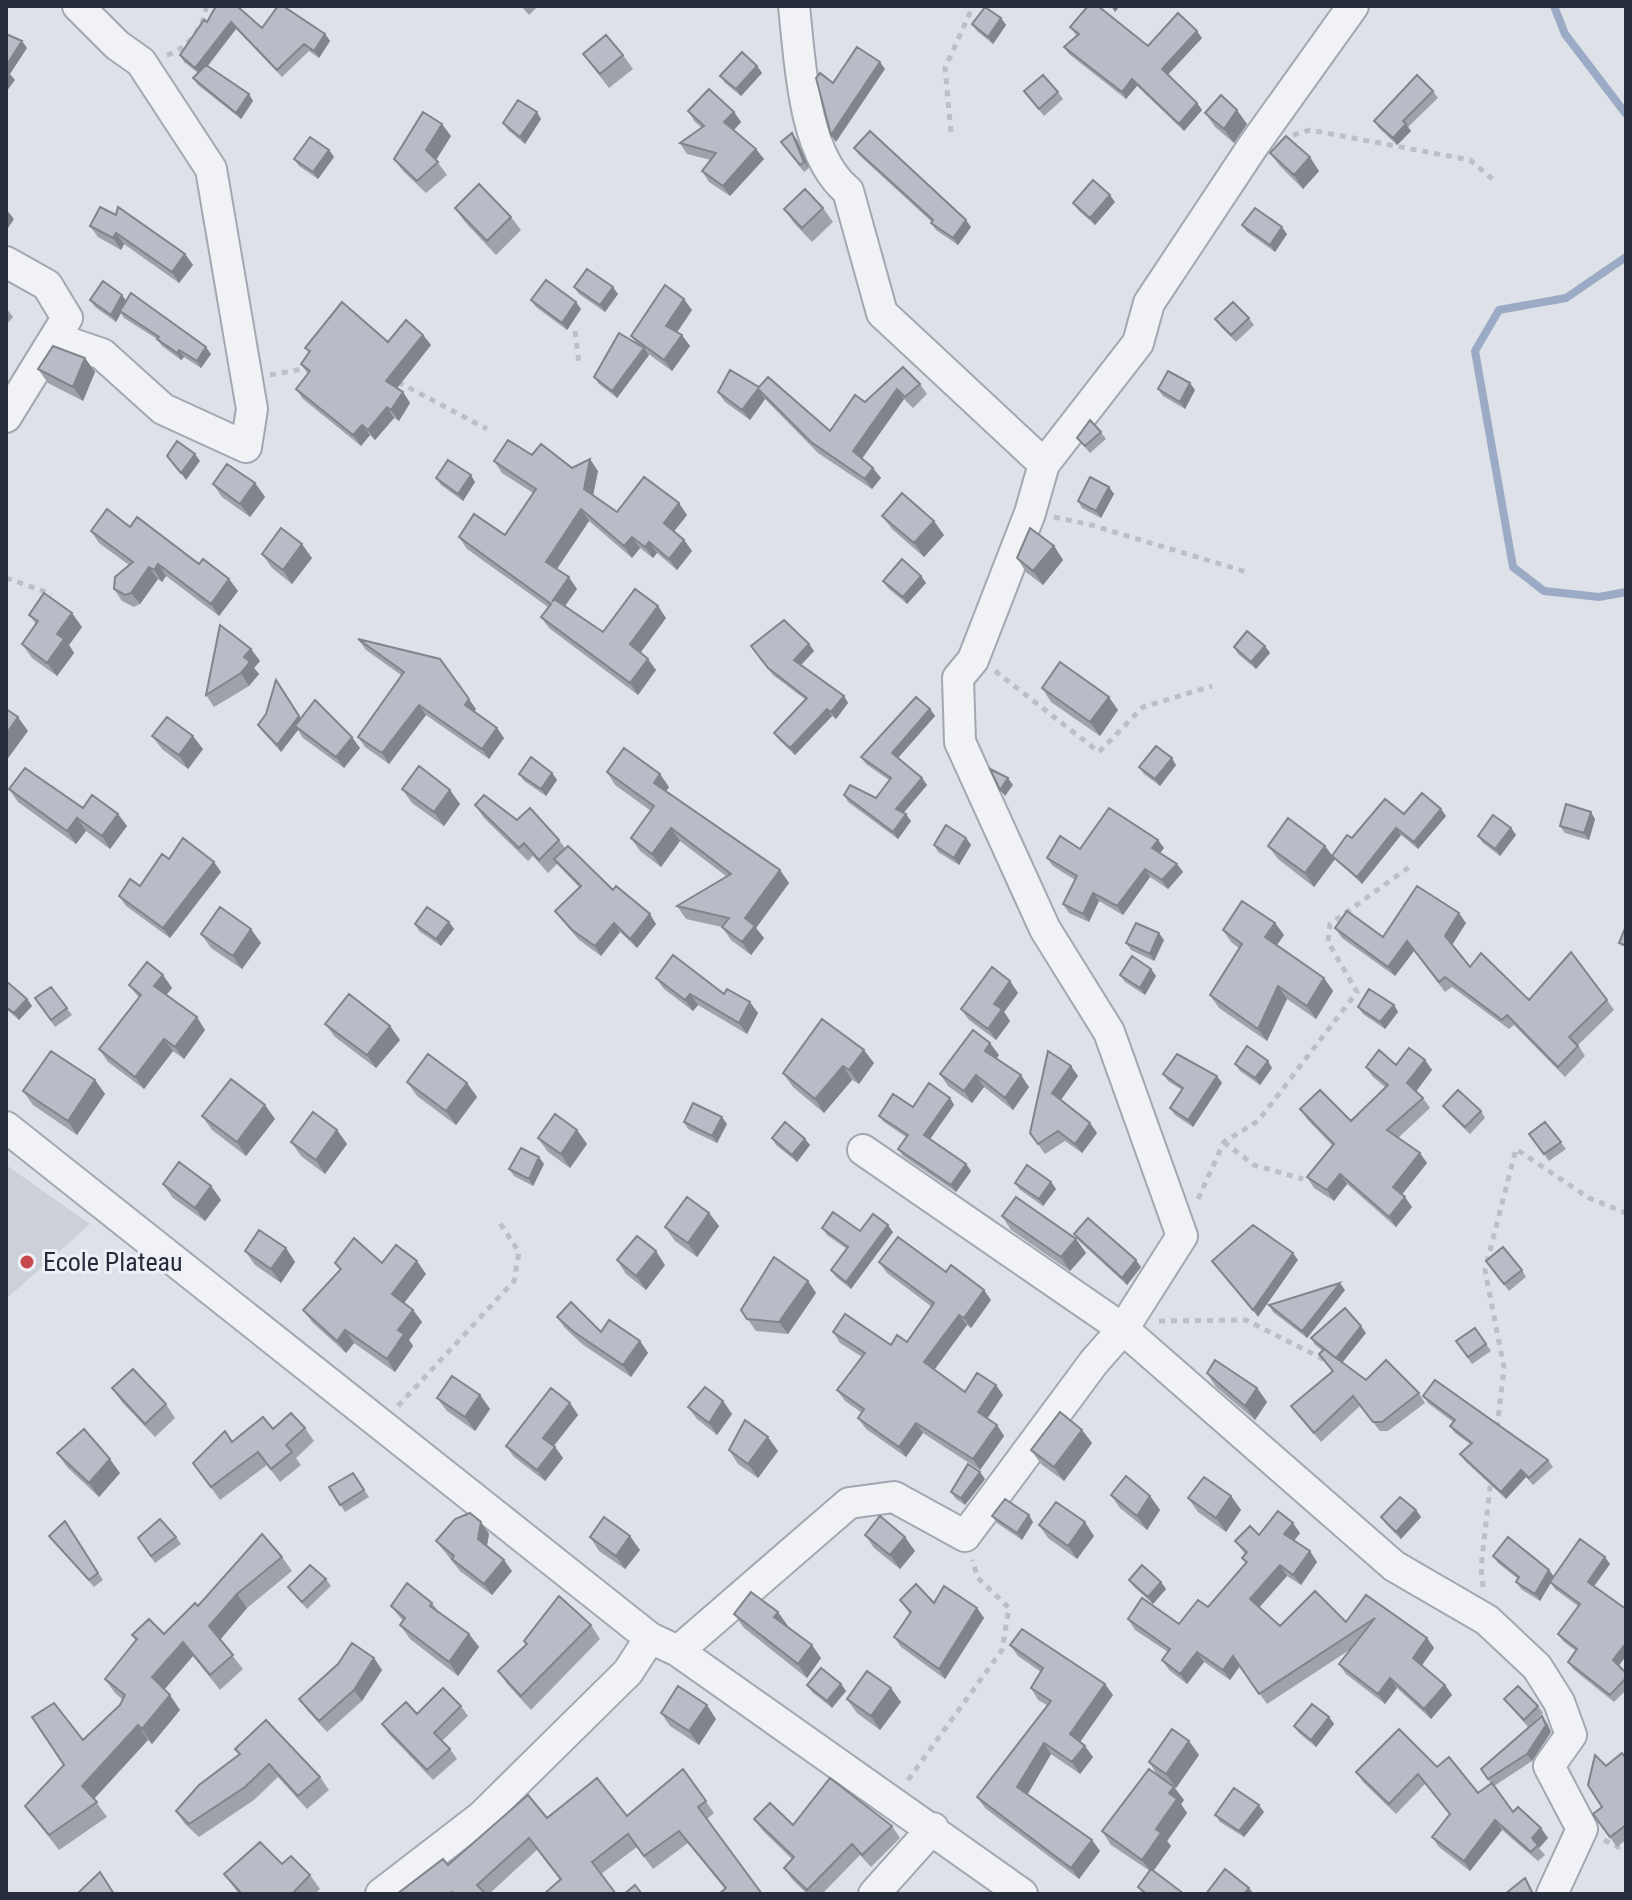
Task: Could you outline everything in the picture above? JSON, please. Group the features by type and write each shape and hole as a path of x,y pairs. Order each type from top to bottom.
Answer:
{"street":[{"path":"55,338 102,354 163,409 246,447 252,409 211,169 141,62 117,45 78,6"},
{"path":"794,6 805,102 832,178 848,191 882,313 1044,464"},
{"path":"678,1651 849,1503 894,1497 965,1536 1094,1362 1123,1329 1182,1236 1109,1032 1045,929 960,742 958,678 973,660 1030,513 1044,464 1138,343 1149,303 1253,146 1353,6"},
{"path":"6,262 47,285 67,318 6,417"},
{"path":"6,1127 650,1638 678,1651 933,1828 1022,1894"},
{"path":"863,1150 1123,1329 1394,1566 1487,1620 1537,1667 1559,1702 1571,1735 1549,1766 1582,1829 1552,1894"},
{"path":"381,1894 481,1817 628,1672 650,1638"},
{"path":"874,1894 933,1828"}],"path":[{"path":"141,62 179,51 206,17 206,6"},
{"path":"951,132 945,68 973,6"},
{"path":"1253,146 1310,130 1470,160 1497,183"},
{"path":"575,331 579,364"},
{"path":"245,374 278,375 320,365"},
{"path":"389,377 487,429"},
{"path":"1030,513 1091,525 1250,573"},
{"path":"6,578 52,594"},
{"path":"973,660 1004,676 1099,752 1143,707 1212,686"},
{"path":"1182,1236 1224,1142 1258,1121 1357,992 1328,942 1330,924 1412,865"},
{"path":"1224,1142 1254,1165 1303,1179"},
{"path":"1497,1430 1504,1368 1485,1270 1516,1149 1589,1198 1626,1213"},
{"path":"381,1424 514,1281 519,1252 498,1220"},
{"path":"1123,1329 1159,1321 1246,1320 1335,1365"},
{"path":"1487,1620 1481,1568 1491,1476"},
{"path":"908,1811 908,1775 1002,1650 1009,1608 978,1578 965,1536"}],"shaded area":[{"name":"Ecole Plateau","path":"6,1165 90,1224 6,1299"}],"building":[{"path":"216,6 237,6 262,28 278,6 283,6 325,34 314,51 304,44 277,70 231,22 195,68 180,55"},
{"path":"1088,6 1098,6 1148,46 1178,13 1197,31 1162,69 1197,103 1179,124 1132,79 1122,92 1064,47 1079,34 1070,27"},
{"path":"985,7 1001,18 988,37 972,24"},
{"path":"6,34 22,41 6,66"},
{"path":"606,35 623,55 600,74 583,54"},
{"path":"857,47 880,62 831,135 816,78 820,73 833,83"},
{"path":"742,52 757,66 736,89 720,76"},
{"path":"206,65 249,94 236,113 193,78"},
{"path":"1043,75 1058,92 1039,109 1024,91"},
{"path":"1417,75 1433,91 1403,121 1406,124 1393,138 1374,121"},
{"path":"709,89 734,112 724,122 756,149 723,186 702,171 716,153 680,143 704,126 688,111"},
{"path":"1221,95 1237,110 1224,129 1205,113"},
{"path":"518,100 537,112 520,137 503,123"},
{"path":"423,112 442,124 426,150 438,162 417,181 394,159"},
{"path":"870,131 966,220 953,238 931,223 933,220 854,148"},
{"path":"792,133 804,162 800,165 781,142"},
{"path":"1286,136 1310,157 1294,175 1270,153"},
{"path":"310,137 329,150 313,172 294,159"},
{"path":"1093,180 1110,195 1090,218 1073,203"},
{"path":"479,184 511,217 487,241 455,208"},
{"path":"805,189 823,208 802,228 784,209"},
{"path":"100,207 116,215 118,207 185,254 172,272 116,233 113,238 90,226"},
{"path":"1255,208 1282,227 1270,245 1242,225"},
{"path":"587,269 613,287 600,305 574,287"},
{"path":"546,280 576,302 562,323 531,300"},
{"path":"103,281 122,295 111,315 90,300"},
{"path":"665,285 684,299 666,326 682,335 664,360 631,336"},
{"path":"131,293 206,347 197,361 179,350 177,353 120,311"},
{"path":"342,302 388,342 406,320 423,335 386,381 403,392 391,410 387,407 368,430 362,425 353,435 296,389 310,371 301,364 310,351 305,348"},
{"path":"1233,302 1249,318 1231,335 1215,319"},
{"path":"619,333 644,348 612,391 594,377"},
{"path":"53,346 85,358 73,387 38,369"},
{"path":"903,367 920,384 905,397 897,389 853,451 873,468 865,479 811,442 758,389 742,410 718,392 730,370 759,387 768,377 830,431 855,395 865,402"},
{"path":"1168,371 1190,383 1180,402 1158,389"},
{"path":"1090,420 1101,432 1085,446 1077,438"},
{"path":"508,440 532,455 541,444 572,468 590,459 584,489 617,512 644,477 679,503 664,523 684,540 669,559 649,542 645,547 632,537 624,546 581,509 546,562 569,577 554,599 603,632 635,589 658,606 630,644 648,659 630,683 541,617 551,604 459,537 474,514 505,535 536,489 494,461"},
{"path":"177,441 195,454 181,473 167,456"},
{"path":"448,460 471,475 458,494 436,478"},
{"path":"227,464 255,483 240,504 213,484"},
{"path":"1090,477 1109,487 1096,511 1078,501"},
{"path":"902,493 934,521 914,543 882,516"},
{"path":"107,509 130,527 137,517 199,564 203,559 229,579 211,604 158,564 154,570 149,567 131,593 125,595 114,589 115,577 133,562 91,531"},
{"path":"281,528 302,544 283,570 262,554"},
{"path":"1030,528 1054,546 1033,571 1017,558"},
{"path":"902,559 921,576 903,597 883,581"},
{"path":"44,593 72,613 57,634 64,639 47,663 22,644 38,621 29,615"},
{"path":"784,620 809,644 794,660 844,696 831,712 827,709 790,748 774,733 807,698 768,668 751,646"},
{"path":"220,625 251,649 244,657 250,662 241,673 206,695"},
{"path":"1247,631 1265,646 1251,662 1234,647"},
{"path":"358,639 440,659 469,699 465,705 497,728 482,749 419,705 382,753 358,737 404,672"},
{"path":"1060,662 1109,697 1090,722 1042,688"},
{"path":"276,680 299,716 277,745 258,725 266,714"},
{"path":"916,697 930,709 892,753 922,778 896,809 906,814 893,832 844,795 850,785 876,798 891,778 861,757"},
{"path":"315,700 352,737 336,757 295,726"},
{"path":"6,709 18,717 6,734"},
{"path":"167,717 193,736 179,755 152,736"},
{"path":"1156,746 1172,758 1155,779 1139,767"},
{"path":"624,748 660,774 654,783 780,870 745,918 755,926 742,942 722,927 729,918 677,906 731,874 671,828 652,854 631,838 654,806 607,772"},
{"path":"531,757 552,773 541,789 519,774"},
{"path":"419,766 450,790 434,812 402,789"},
{"path":"25,768 83,808 92,795 118,814 102,836 77,818 67,831 9,789"},
{"path":"990,769 1008,778 1000,790"},
{"path":"1422,793 1441,809 1414,842 1396,828 1357,877 1332,856 1347,835 1352,838 1385,799 1404,814"},
{"path":"484,795 517,820 530,808 559,840 539,860 524,843 519,848 475,805"},
{"path":"1566,804 1591,812 1584,833 1560,826"},
{"path":"1109,808 1158,840 1152,848 1177,864 1162,880 1145,869 1117,906 1093,893 1083,914 1063,904 1077,876 1047,858 1060,836 1080,849"},
{"path":"1493,815 1511,828 1495,849 1478,836"},
{"path":"1288,818 1325,846 1305,873 1268,846"},
{"path":"946,825 966,838 954,858 934,845"},
{"path":"183,838 214,862 163,928 119,896 130,879 140,886 162,854 169,859"},
{"path":"568,846 613,890 616,886 650,914 630,939 614,923 595,946 572,930 555,911 581,886 554,859"},
{"path":"1417,886 1459,913 1445,936 1470,967 1481,953 1529,1000 1571,952 1607,1000 1569,1037 1578,1046 1558,1067 1507,1015 1502,1020 1445,977 1439,982 1407,941 1388,967 1335,928 1347,911 1383,937"},
{"path":"1242,901 1275,923 1265,937 1324,978 1307,1006 1278,986 1258,1029 1210,995 1242,944 1223,930"},
{"path":"220,907 251,929 233,956 201,934"},
{"path":"427,907 449,922 436,939 415,924"},
{"path":"1136,923 1159,933 1150,954 1126,943"},
{"path":"1626,926 1626,946 1619,943"},
{"path":"673,955 724,994 727,989 750,1002 739,1023 690,994 685,1000 656,978"},
{"path":"1132,956 1151,969 1140,988 1120,975"},
{"path":"147,962 163,975 154,986 197,1017 175,1047 164,1039 135,1077 99,1049 141,995 129,985"},
{"path":"992,967 1010,981 994,1004 1002,1009 988,1029 961,1009"},
{"path":"6,981 27,999 14,1013 6,1007"},
{"path":"51,987 67,1008 51,1020 35,998"},
{"path":"1369,989 1394,1005 1380,1022 1358,1007"},
{"path":"349,994 390,1026 367,1055 325,1024"},
{"path":"822,1019 864,1050 849,1070 843,1066 815,1099 783,1073"},
{"path":"973,1030 990,1043 985,1051 1021,1075 1005,1098 976,1075 964,1091 940,1074"},
{"path":"1247,1046 1268,1061 1255,1078 1235,1064"},
{"path":"1409,1048 1425,1060 1407,1083 1423,1098 1387,1130 1420,1153 1393,1187 1405,1197 1389,1217 1340,1174 1327,1190 1307,1177 1334,1144 1300,1109 1320,1090 1351,1121 1388,1085 1366,1067 1379,1050 1396,1065"},
{"path":"51,1051 95,1080 68,1121 23,1091"},
{"path":"1048,1051 1071,1066 1052,1093 1090,1123 1075,1144 1058,1131 1038,1144 1030,1133"},
{"path":"428,1054 467,1083 446,1111 407,1082"},
{"path":"1177,1054 1217,1076 1188,1120 1170,1108 1183,1088 1163,1074"},
{"path":"231,1079 265,1105 237,1142 202,1116"},
{"path":"929,1083 950,1098 924,1135 966,1164 951,1185 898,1149 908,1135 879,1116 893,1094 913,1107"},
{"path":"1458,1090 1481,1111 1465,1127 1443,1106"},
{"path":"693,1103 722,1117 712,1136 684,1122"},
{"path":"313,1112 337,1130 316,1160 291,1142"},
{"path":"555,1114 577,1130 561,1154 538,1138"},
{"path":"785,1122 805,1139 792,1155 772,1138"},
{"path":"1545,1122 1561,1142 1544,1154 1529,1134"},
{"path":"521,1148 539,1157 529,1179 509,1169"},
{"path":"179,1162 211,1186 195,1208 163,1184"},
{"path":"1027,1165 1051,1182 1039,1199 1015,1183"},
{"path":"687,1197 709,1213 688,1243 665,1227"},
{"path":"1016,1197 1076,1239 1061,1257 1002,1216"},
{"path":"833,1212 860,1231 873,1214 888,1225 846,1282 831,1270 848,1247 822,1228"},
{"path":"1088,1218 1136,1260 1122,1278 1074,1234"},
{"path":"1253,1225 1293,1253 1253,1310 1212,1261"},
{"path":"259,1230 286,1248 271,1269 245,1251"},
{"path":"637,1236 656,1251 636,1276 617,1260"},
{"path":"898,1237 946,1272 951,1265 984,1290 964,1318 959,1315 924,1362 965,1392 977,1373 996,1385 978,1412 997,1425 973,1459 916,1423 899,1447 858,1418 864,1409 837,1390 865,1353 833,1332 845,1314 891,1345 897,1335 907,1342 934,1303 879,1262"},
{"path":"354,1238 382,1263 396,1245 417,1261 392,1294 413,1310 398,1330 404,1334 387,1359 345,1330 337,1341 303,1310 341,1269 335,1263"},
{"path":"1503,1247 1522,1270 1504,1284 1486,1261"},
{"path":"774,1257 808,1281 779,1322 747,1319 741,1310"},
{"path":"1340,1283 1302,1331 1269,1305"},
{"path":"571,1302 601,1332 609,1320 640,1341 623,1365 557,1317"},
{"path":"1345,1308 1361,1326 1336,1358 1311,1338"},
{"path":"1475,1328 1486,1344 1468,1357 1456,1341"},
{"path":"1324,1349 1366,1380 1386,1360 1419,1393 1382,1422 1373,1422 1353,1396 1314,1433 1291,1406 1333,1371 1319,1354"},
{"path":"1215,1360 1257,1388 1245,1406 1207,1373"},
{"path":"133,1369 166,1404 145,1424 112,1388"},
{"path":"452,1376 480,1395 465,1417 437,1398"},
{"path":"1435,1380 1548,1460 1529,1478 1521,1470 1501,1492 1460,1454 1472,1443 1450,1426 1455,1420 1423,1396"},
{"path":"705,1387 723,1401 709,1423 688,1407"},
{"path":"551,1388 570,1403 543,1438 555,1447 537,1470 506,1446"},
{"path":"1060,1412 1082,1430 1054,1467 1031,1450"},
{"path":"291,1413 305,1428 286,1445 292,1452 271,1469 258,1452 211,1487 193,1463 225,1431 232,1442 263,1417 273,1429"},
{"path":"745,1420 768,1437 748,1464 729,1450"},
{"path":"84,1429 110,1459 89,1483 57,1453"},
{"path":"968,1464 980,1472 961,1498 951,1492"},
{"path":"353,1473 364,1490 340,1505 329,1487"},
{"path":"1126,1476 1150,1496 1137,1516 1111,1495"},
{"path":"1204,1477 1231,1496 1216,1518 1188,1498"},
{"path":"1400,1497 1416,1510 1396,1532 1381,1517"},
{"path":"1005,1499 1029,1515 1017,1533 992,1516"},
{"path":"1056,1502 1085,1522 1068,1546 1039,1525"},
{"path":"1278,1511 1293,1523 1284,1534 1310,1551 1293,1575 1280,1565 1250,1599 1280,1626 1315,1591 1346,1622 1366,1595 1427,1638 1413,1658 1445,1685 1424,1709 1390,1678 1378,1694 1339,1664 1375,1618 1259,1694 1233,1656 1223,1670 1197,1652 1180,1674 1162,1660 1170,1649 1128,1619 1142,1598 1179,1624 1198,1600 1208,1607 1247,1562 1242,1558 1247,1552 1235,1541 1250,1526 1259,1535"},
{"path":"470,1513 481,1522 478,1539 504,1560 484,1584 452,1559 454,1556 436,1541 455,1519"},
{"path":"880,1516 905,1537 890,1555 865,1535"},
{"path":"604,1517 630,1536 616,1556 590,1537"},
{"path":"160,1519 176,1537 151,1556 138,1538"},
{"path":"65,1521 98,1573 89,1580 49,1536"},
{"path":"262,1534 282,1557 237,1594 209,1626 233,1655 210,1675 183,1642 152,1677 170,1695 142,1729 138,1725 82,1786 97,1802 49,1835 25,1806 64,1765 32,1717 54,1703 83,1740 120,1705 125,1695 105,1679 137,1639 132,1635 149,1619 164,1634 195,1603 198,1606"},
{"path":"1508,1537 1549,1570 1535,1594 1516,1582 1519,1577 1493,1556"},
{"path":"1580,1539 1605,1557 1588,1582 1626,1609 1626,1643 1613,1660 1626,1673 1626,1678 1610,1695 1568,1662 1577,1649 1558,1634 1580,1604 1550,1582"},
{"path":"310,1565 326,1579 302,1602 288,1587"},
{"path":"1142,1565 1161,1582 1148,1597 1129,1580"},
{"path":"407,1583 432,1603 430,1606 469,1634 449,1662 400,1625 405,1618 391,1606"},
{"path":"916,1584 934,1603 944,1586 977,1608 939,1669 894,1637 911,1612 900,1600"},
{"path":"751,1592 778,1612 774,1617 812,1645 798,1664 734,1614"},
{"path":"559,1596 591,1625 521,1696 498,1671 527,1644 524,1641"},
{"path":"1022,1629 1105,1684 1070,1734 1085,1746 1072,1762 1044,1743 1017,1787 1092,1840 1071,1868 977,1797 1051,1701 1031,1688 1043,1668 1010,1645"},
{"path":"352,1643 374,1658 354,1690 319,1721 299,1699 338,1664"},
{"path":"821,1668 841,1684 827,1701 807,1685"},
{"path":"867,1671 891,1688 871,1716 847,1699"},
{"path":"678,1686 707,1705 689,1731 661,1713"},
{"path":"1518,1686 1538,1706 1524,1720 1504,1699"},
{"path":"443,1688 461,1706 434,1733 450,1749 427,1770 382,1724 406,1702 417,1714"},
{"path":"1312,1704 1329,1717 1311,1740 1294,1726"},
{"path":"1542,1716 1546,1725 1527,1754 1488,1779 1481,1769"},
{"path":"266,1720 320,1777 298,1796 269,1764 245,1787 189,1824 176,1811 199,1785 240,1754 235,1749"},
{"path":"1172,1729 1189,1741 1166,1774 1149,1762"},
{"path":"1399,1729 1437,1767 1449,1757 1478,1793 1492,1783 1513,1812 1518,1807 1541,1828 1532,1838 1538,1845 1531,1852 1495,1820 1464,1861 1432,1837 1450,1814 1418,1774 1389,1804 1356,1772"},
{"path":"1622,1753 1626,1758 1626,1825 1610,1837 1593,1814 1602,1807 1588,1785 1595,1755 1606,1766"},
{"path":"683,1769 706,1801 698,1807 762,1894 719,1894 726,1888 679,1831 644,1856 628,1834 592,1862 616,1894 544,1894 561,1879 529,1838 477,1885 486,1894 397,1894 443,1859 448,1865 528,1795 547,1818 597,1778 627,1816"},
{"path":"1149,1769 1174,1787 1169,1793 1177,1799 1156,1829 1161,1833 1142,1860 1102,1831"},
{"path":"830,1778 892,1826 862,1855 852,1844 807,1890 784,1868 794,1857 754,1819 770,1803 793,1825"},
{"path":"1234,1788 1259,1805 1239,1831 1215,1815"},
{"path":"260,1842 282,1864 291,1856 310,1875 292,1894 242,1894 224,1874"},
{"path":"1151,1869 1184,1894 1147,1894 1138,1887"},
{"path":"1225,1869 1249,1888 1244,1894 1206,1894"},
{"path":"100,1872 114,1894 77,1894"},
{"path":"1525,1878 1533,1894 1505,1894"},
{"path":"635,1885 642,1894 624,1894"}],"waterway":[{"path":"1554,6 1565,34 1626,114"},
{"path":"1626,257 1566,298 1499,310 1475,351 1513,567 1544,591 1599,597 1626,592"}],"place":[{"name":"Ecole Plateau","path":"27,1262"}]}
